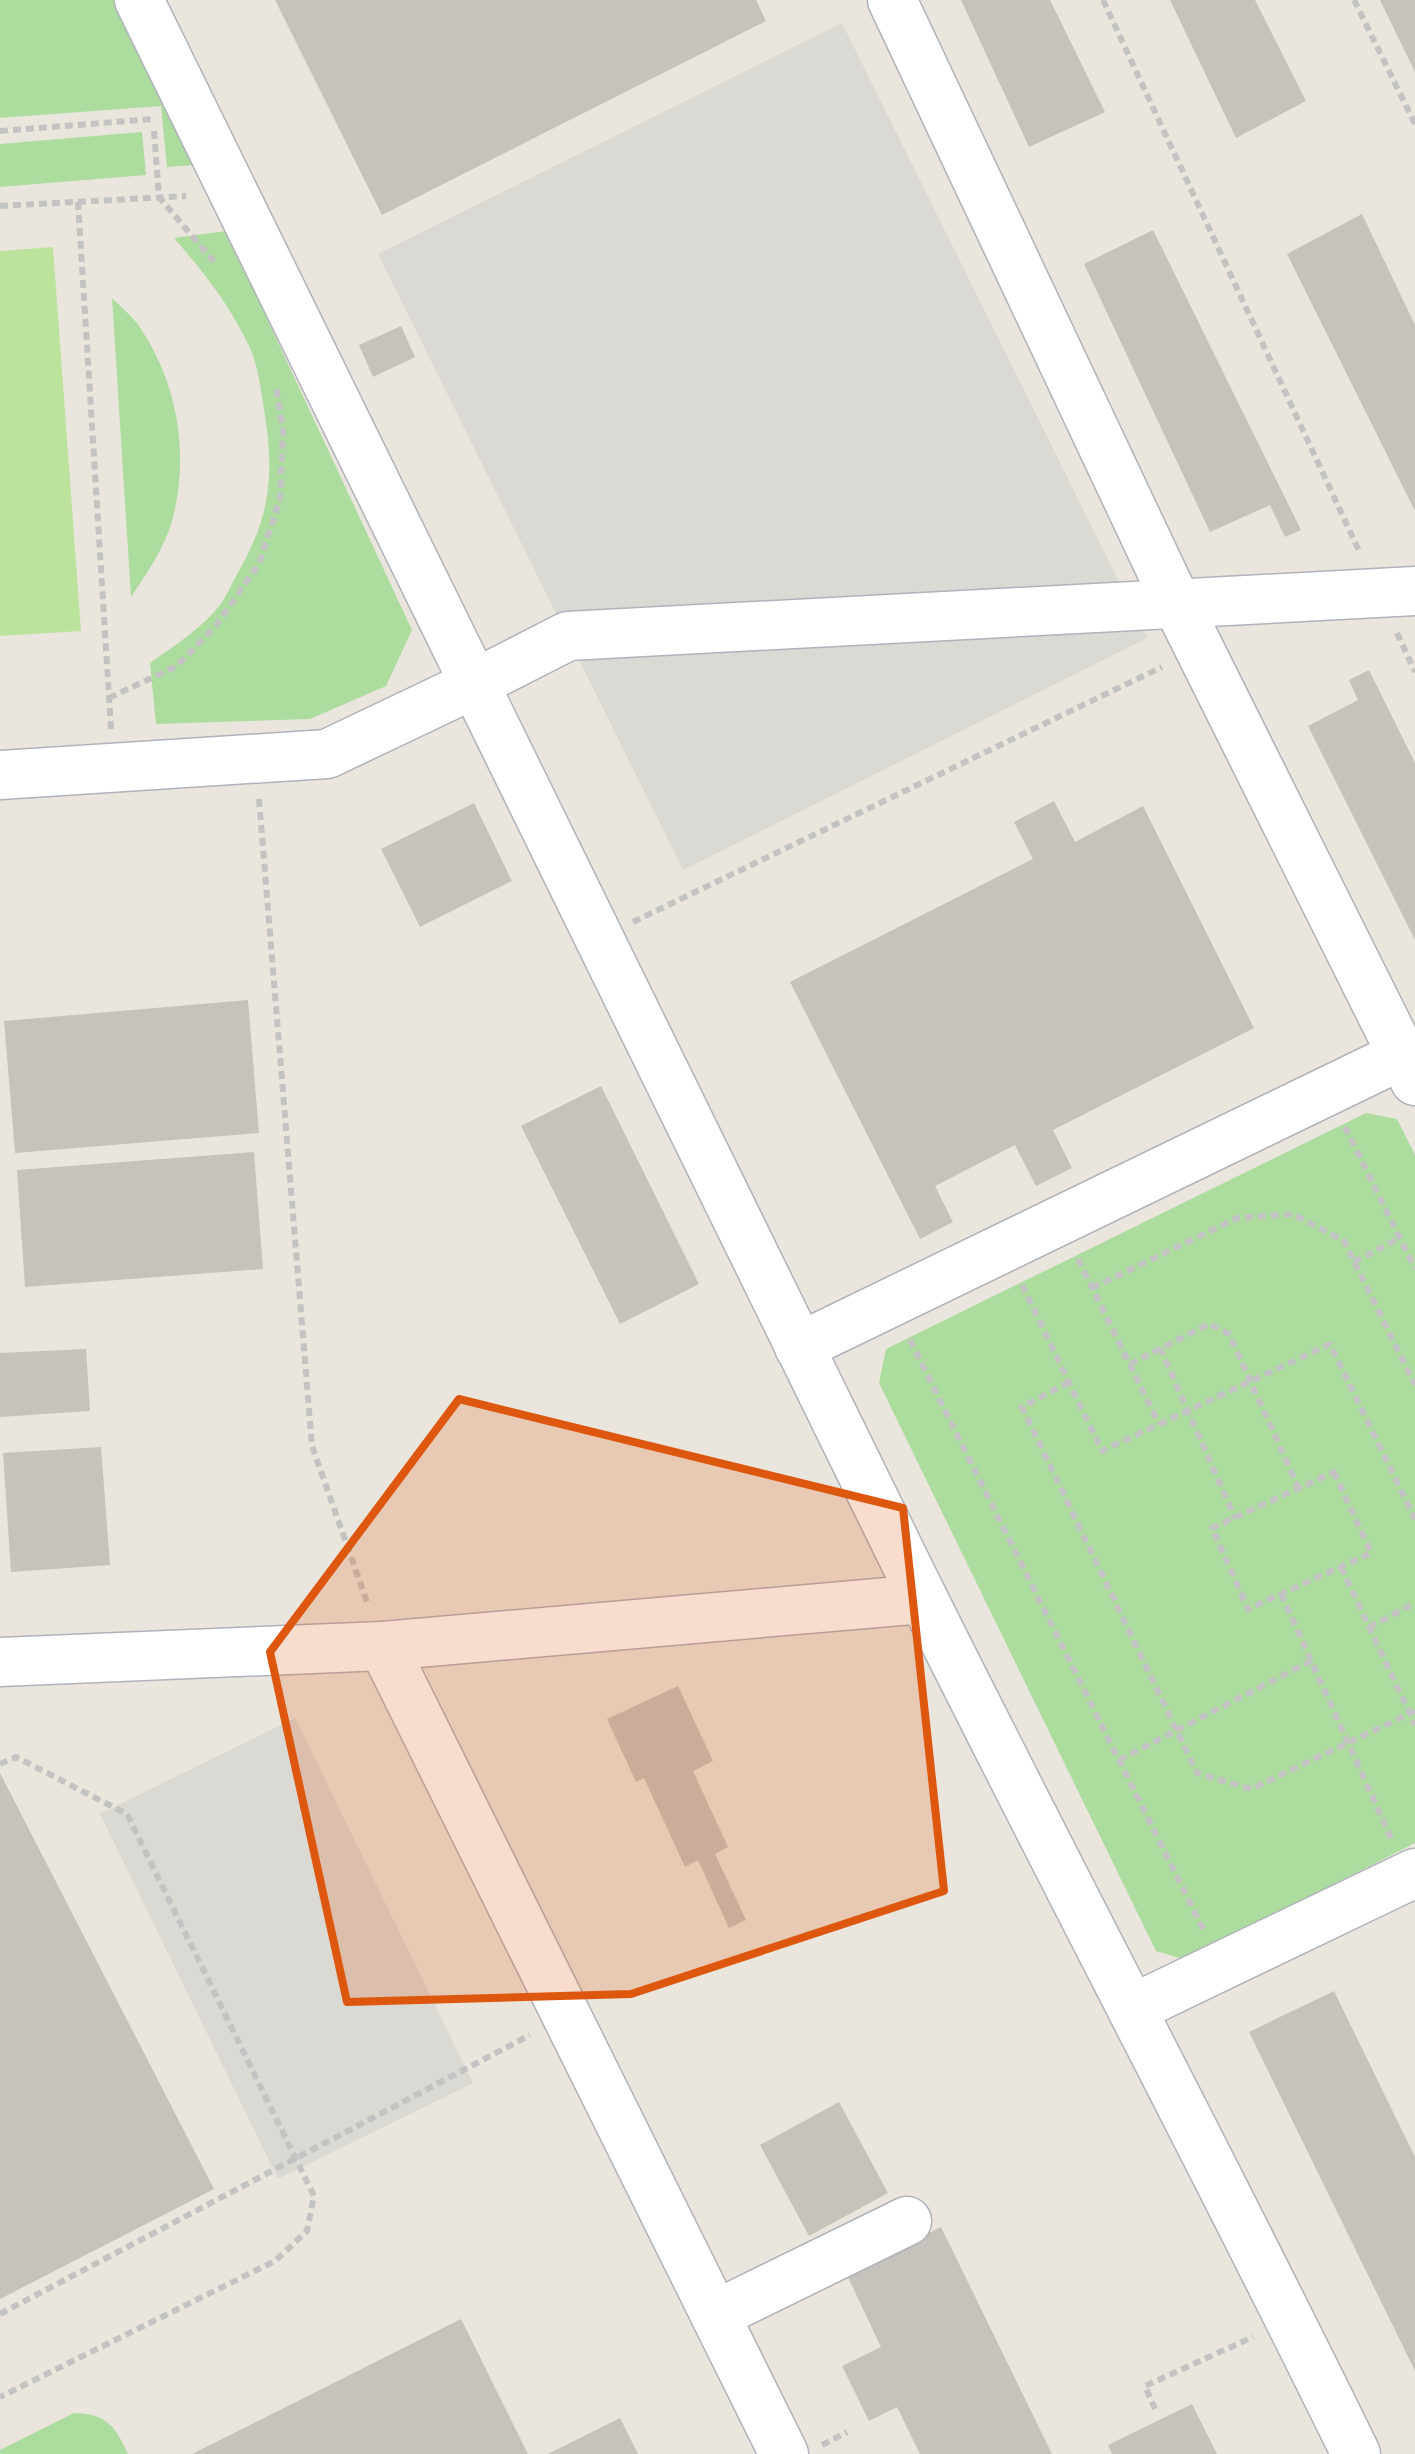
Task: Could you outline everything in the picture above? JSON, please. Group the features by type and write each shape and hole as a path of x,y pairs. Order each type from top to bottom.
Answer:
{"lane":[{"path":"139,0 798,1347 1356,2454"},
{"path":"798,1347 1328,1091 1408,1068 1176,602 892,0"},
{"path":"0,775 327,754 568,636 1397,592"},
{"path":"0,1662 383,1646 923,1599"},
{"path":"383,1646 784,2454"},
{"path":"1132,2010 1412,1874"},
{"path":"715,2316 907,2221"}],"path":[{"path":"1103,0 1397,592"},
{"path":"1354,0 1415,124"},
{"path":"0,131 152,118 160,197 225,276"},
{"path":"0,206 232,193"},
{"path":"78,202 113,768"},
{"path":"109,698 177,666 217,624 259,564 280,499 282,432 274,368"},
{"path":"597,939 1199,649"},
{"path":"256,758 312,1446 383,1646"},
{"path":"1328,1091 1415,1269"},
{"path":"1092,1288 1237,1218 1294,1214 1344,1241 1415,1385"},
{"path":"1059,1220 1159,1424"},
{"path":"1354,1262 1400,1238"},
{"path":"1004,1247 1102,1451 1330,1344 1415,1519"},
{"path":"891,1302 1221,1966"},
{"path":"1130,1364 1209,1324 1229,1334 1298,1489"},
{"path":"1160,1348 1235,1518"},
{"path":"1068,1382 1022,1407 1197,1773 1251,1790 1412,1712"},
{"path":"1334,1472 1371,1553 1248,1609 1212,1528 1235,1518 1334,1472"},
{"path":"1341,1567 1415,1725"},
{"path":"1282,1594 1412,1874"},
{"path":"1369,1627 1415,1603"},
{"path":"1119,1760 1311,1661"},
{"path":"0,1764 16,1758 127,1814 314,2196 307,2231 275,2261 0,2397"},
{"path":"0,2314 566,2016"},
{"path":"1154,2409 1145,2386 1290,2320"}],"highlighted area":[{"path":"459,1399 903,1508 944,1891 631,1994 347,2002 270,1652"}],"green space":[{"path":"0,0 124,0 209,164 167,167 161,106 0,118"},
{"path":"142,132 146,175 0,187 0,144"},
{"path":"226,231 412,630 386,686 310,719 156,724 150,663 196,629 222,602 257,534 267,494 267,428 254,358 224,301 174,238"},
{"path":"53,247 81,631 0,636 0,251"},
{"path":"112,298 139,326 163,371 180,445 177,496 169,531 131,597"},
{"path":"1366,1113 1397,1119 1415,1155 1415,1843 1186,1960 1156,1951 879,1383 886,1349"},
{"path":"74,2413 95,2416 108,2423 128,2454 0,2454 0,2450"}],"shaded area":[{"path":"842,23 1147,638 683,870 378,254"},
{"path":"295,1718 473,2083 278,2179 100,1814"}],"building":[{"path":"275,0 756,0 766,21 382,215"},
{"path":"961,0 1050,0 1105,112 1029,147"},
{"path":"1170,0 1255,0 1306,101 1236,138"},
{"path":"1380,0 1415,0 1415,72"},
{"path":"1362,214 1415,325 1415,511 1287,254"},
{"path":"1153,230 1301,530 1285,537 1270,505 1210,532 1084,264"},
{"path":"401,326 415,357 373,377 359,345"},
{"path":"1369,670 1415,763 1415,940 1308,726 1358,700 1349,680"},
{"path":"1054,801 1075,842 1143,806 1254,1028 1053,1130 1072,1168 1036,1186 1015,1145 935,1186 953,1222 920,1239 790,982 1033,859 1014,822"},
{"path":"474,803 512,881 420,927 381,849"},
{"path":"248,1000 259,1133 15,1153 4,1021"},
{"path":"601,1086 699,1284 620,1324 521,1126"},
{"path":"254,1152 263,1269 25,1287 17,1170"},
{"path":"86,1349 90,1411 0,1417 0,1353"},
{"path":"101,1447 110,1565 11,1572 3,1453"},
{"path":"678,1686 713,1761 693,1771 728,1847 715,1854 746,1920 729,1928 698,1860 685,1867 644,1778 636,1782 607,1719"},
{"path":"0,1773 214,2189 0,2299"},
{"path":"1334,1991 1415,2157 1415,2371 1249,2032"},
{"path":"839,2102 888,2193 809,2236 760,2145"},
{"path":"941,2227 1052,2454 920,2454 897,2407 869,2421 842,2366 881,2347 846,2273"},
{"path":"461,2319 528,2454 192,2454"},
{"path":"1192,2404 1217,2454 1112,2454 1108,2445"},
{"path":"620,2418 638,2454 548,2454"}]}
